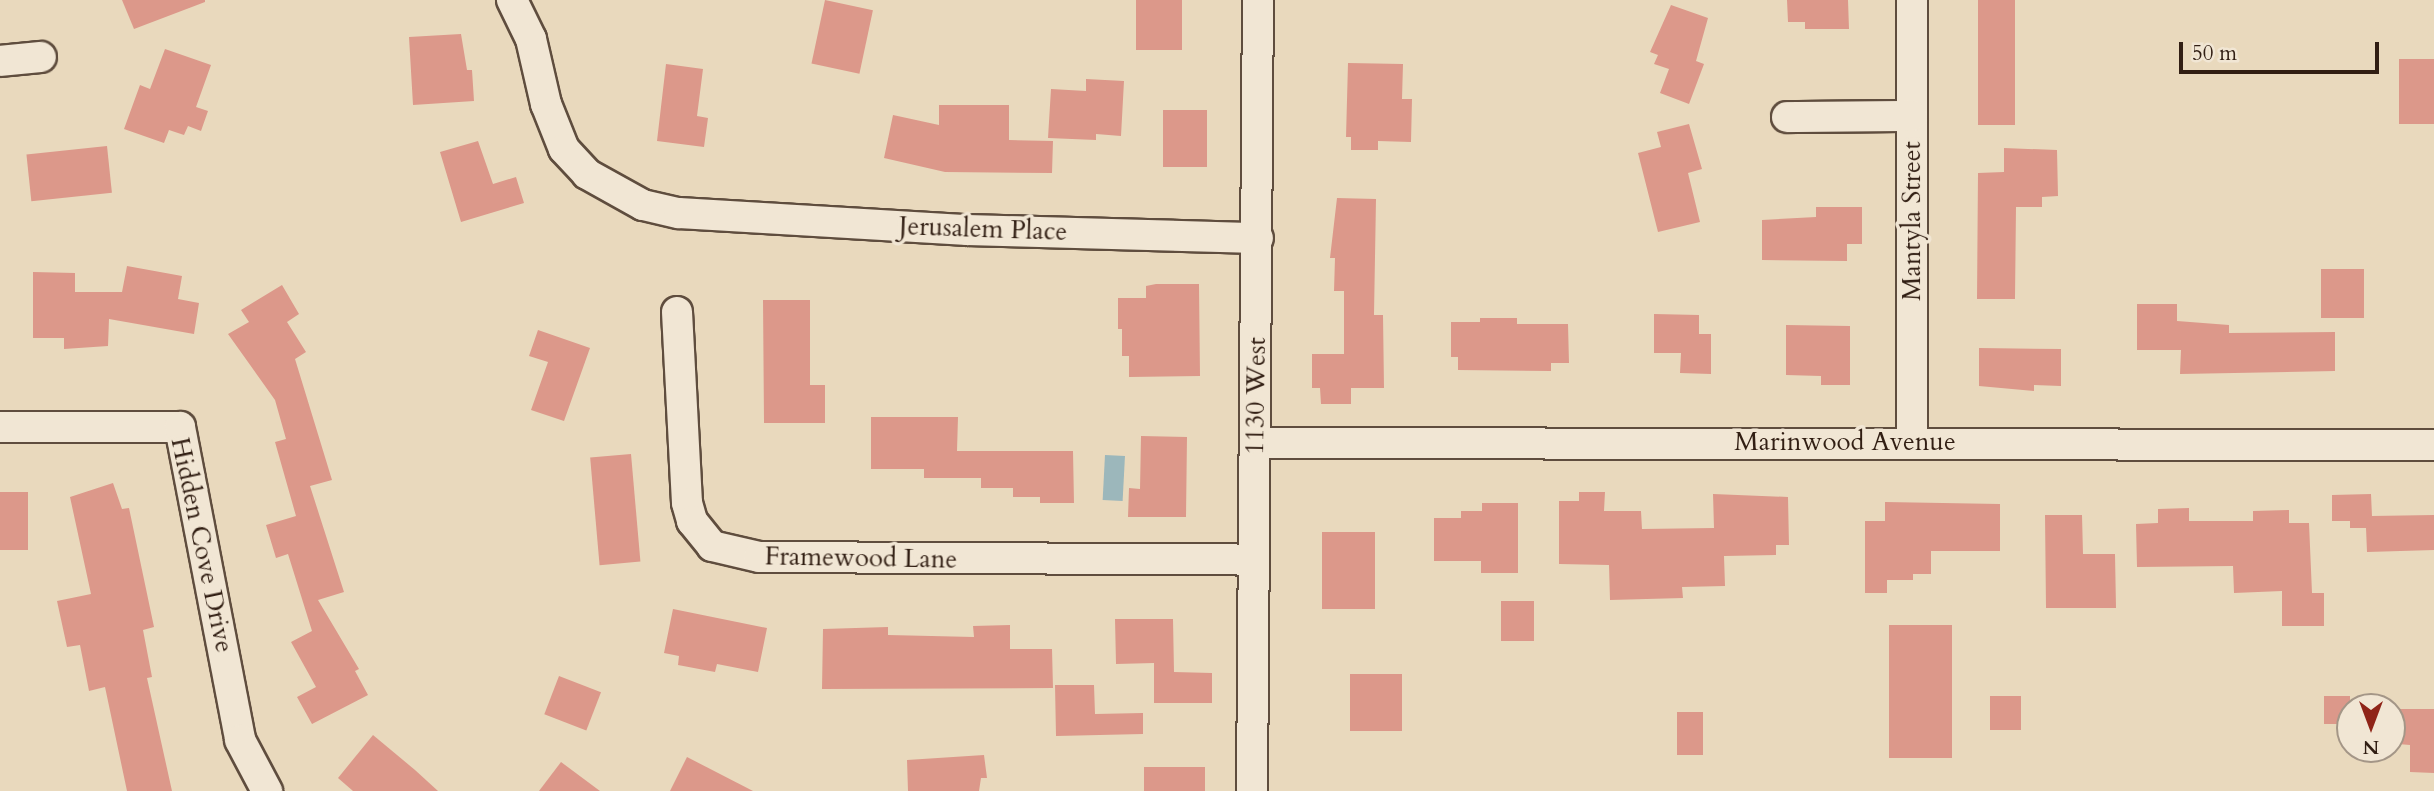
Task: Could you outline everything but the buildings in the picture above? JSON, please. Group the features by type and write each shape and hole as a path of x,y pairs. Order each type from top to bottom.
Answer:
{"street":[{"name":"Jerusalem Place","path":"512,0 531,39 554,127 575,162 605,187 643,205 708,215 967,230 1258,239"},
{"name":"1130 West","path":"1252,791 1258,0"},
{"name":"Mantyla Street","path":"1912,0 1912,442"},
{"path":"0,61 41,57"},
{"path":"1787,117 1912,116"},
{"name":"Framewood Lane","path":"677,312 687,503 692,521 712,546 735,555 771,558 1254,560"},
{"name":"Hidden Cove Drive","path":"0,427 180,427 240,740 267,791"},
{"name":"Marinwood Avenue","path":"1255,443 1912,442 2224,447 2434,445"}],"water":[{"path":"1105,455 1125,456 1123,501 1103,500"}]}
